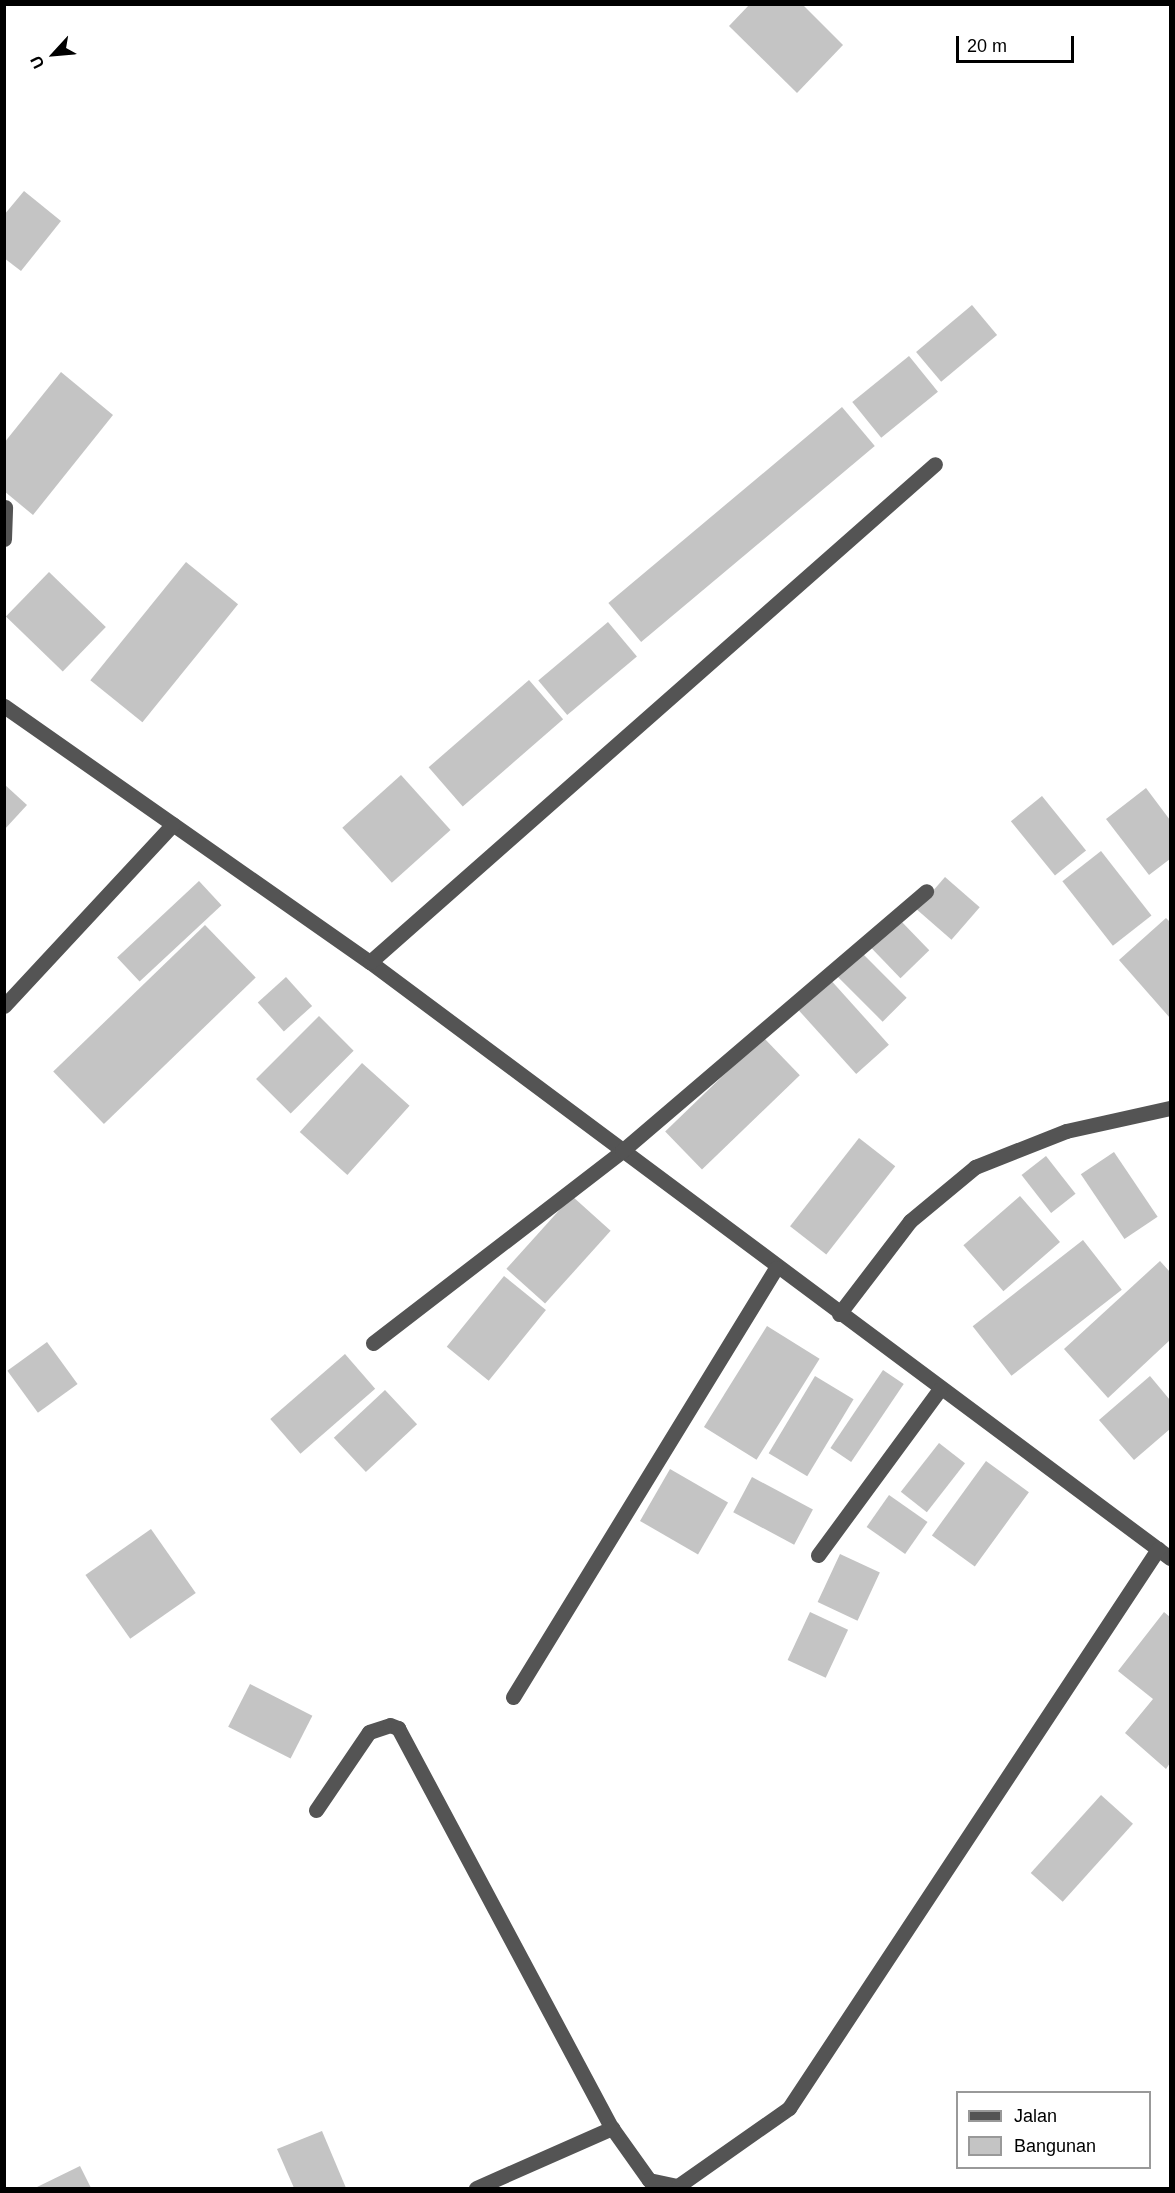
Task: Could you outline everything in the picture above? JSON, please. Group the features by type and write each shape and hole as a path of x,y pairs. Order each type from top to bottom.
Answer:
{"street":[{"path":"370,962 935,464"},
{"path":"4,539 5,507"},
{"path":"4,706 370,962 939,1390 1164,1553 789,2108 678,2186 662,2187 649,2180 612,2128 398,1728 390,1725 369,1732 316,1810"},
{"path":"4,1006 173,824"},
{"path":"374,1343 622,1151 926,891"},
{"path":"839,1314 910,1221 975,1167 1066,1131 1170,1108"},
{"path":"513,1697 776,1268"},
{"path":"818,1555 939,1390"},
{"path":"476,2188 612,2128"}],"building":[{"path":"750,4 802,4 843,45 797,93 729,26"},
{"path":"24,191 61,221 21,271 4,258 4,215"},
{"path":"972,305 997,335 941,382 916,352"},
{"path":"909,356 938,392 881,438 852,402"},
{"path":"61,372 113,415 33,515 4,491 4,443"},
{"path":"842,407 875,446 641,642 608,603"},
{"path":"186,562 238,604 142,722 90,680"},
{"path":"49,572 106,627 63,671 6,617"},
{"path":"608,622 637,656 567,715 538,680"},
{"path":"529,680 563,719 463,807 429,767"},
{"path":"401,775 451,830 392,883 342,828"},
{"path":"4,784 27,805 4,830"},
{"path":"1146,788 1170,820 1170,859 1149,875 1106,819"},
{"path":"1042,796 1086,850 1055,876 1011,821"},
{"path":"1101,851 1151,916 1113,946 1062,881"},
{"path":"945,877 980,907 952,940 917,909"},
{"path":"199,881 222,905 140,982 117,957"},
{"path":"898,918 929,950 900,978 869,946"},
{"path":"1166,918 1170,922 1170,1018 1119,960"},
{"path":"205,925 256,978 104,1124 53,1072"},
{"path":"860,951 907,998 883,1022 836,975"},
{"path":"286,977 312,1006 284,1031 258,1002"},
{"path":"828,977 889,1045 856,1074 795,1006"},
{"path":"319,1016 354,1051 291,1114 256,1079"},
{"path":"763,1037 800,1075 702,1170 665,1131"},
{"path":"362,1063 410,1106 347,1175 300,1132"},
{"path":"859,1138 895,1166 826,1255 790,1226"},
{"path":"1114,1152 1158,1217 1124,1239 1081,1174"},
{"path":"1046,1156 1076,1194 1051,1213 1022,1175"},
{"path":"572,1196 611,1231 545,1304 506,1269"},
{"path":"1020,1196 1060,1242 1003,1291 963,1245"},
{"path":"1083,1240 1122,1290 1011,1376 973,1326"},
{"path":"1160,1261 1170,1272 1170,1340 1108,1398 1064,1349"},
{"path":"504,1276 546,1310 489,1381 447,1347"},
{"path":"767,1326 820,1359 757,1460 704,1427"},
{"path":"47,1342 78,1384 38,1413 7,1371"},
{"path":"345,1354 375,1389 300,1454 270,1419"},
{"path":"883,1370 904,1384 851,1462 830,1448"},
{"path":"815,1376 854,1399 807,1476 769,1453"},
{"path":"1150,1376 1170,1400 1170,1429 1134,1460 1099,1420"},
{"path":"385,1390 417,1424 366,1472 334,1438"},
{"path":"939,1443 965,1463 927,1512 901,1492"},
{"path":"986,1461 1029,1492 975,1567 932,1535"},
{"path":"670,1469 728,1502 698,1554 640,1521"},
{"path":"752,1477 813,1509 794,1545 733,1512"},
{"path":"889,1495 928,1522 905,1554 867,1527"},
{"path":"151,1529 196,1593 130,1639 85,1575"},
{"path":"840,1554 880,1573 857,1621 818,1602"},
{"path":"810,1612 848,1630 826,1678 788,1660"},
{"path":"1164,1612 1170,1617 1170,1763 1166,1769 1125,1733 1153,1699 1118,1671"},
{"path":"250,1684 312,1716 291,1759 228,1727"},
{"path":"1101,1795 1133,1824 1063,1902 1031,1873"},
{"path":"322,2131 346,2188 294,2188 277,2149"},
{"path":"80,2166 91,2188 35,2188"}]}
